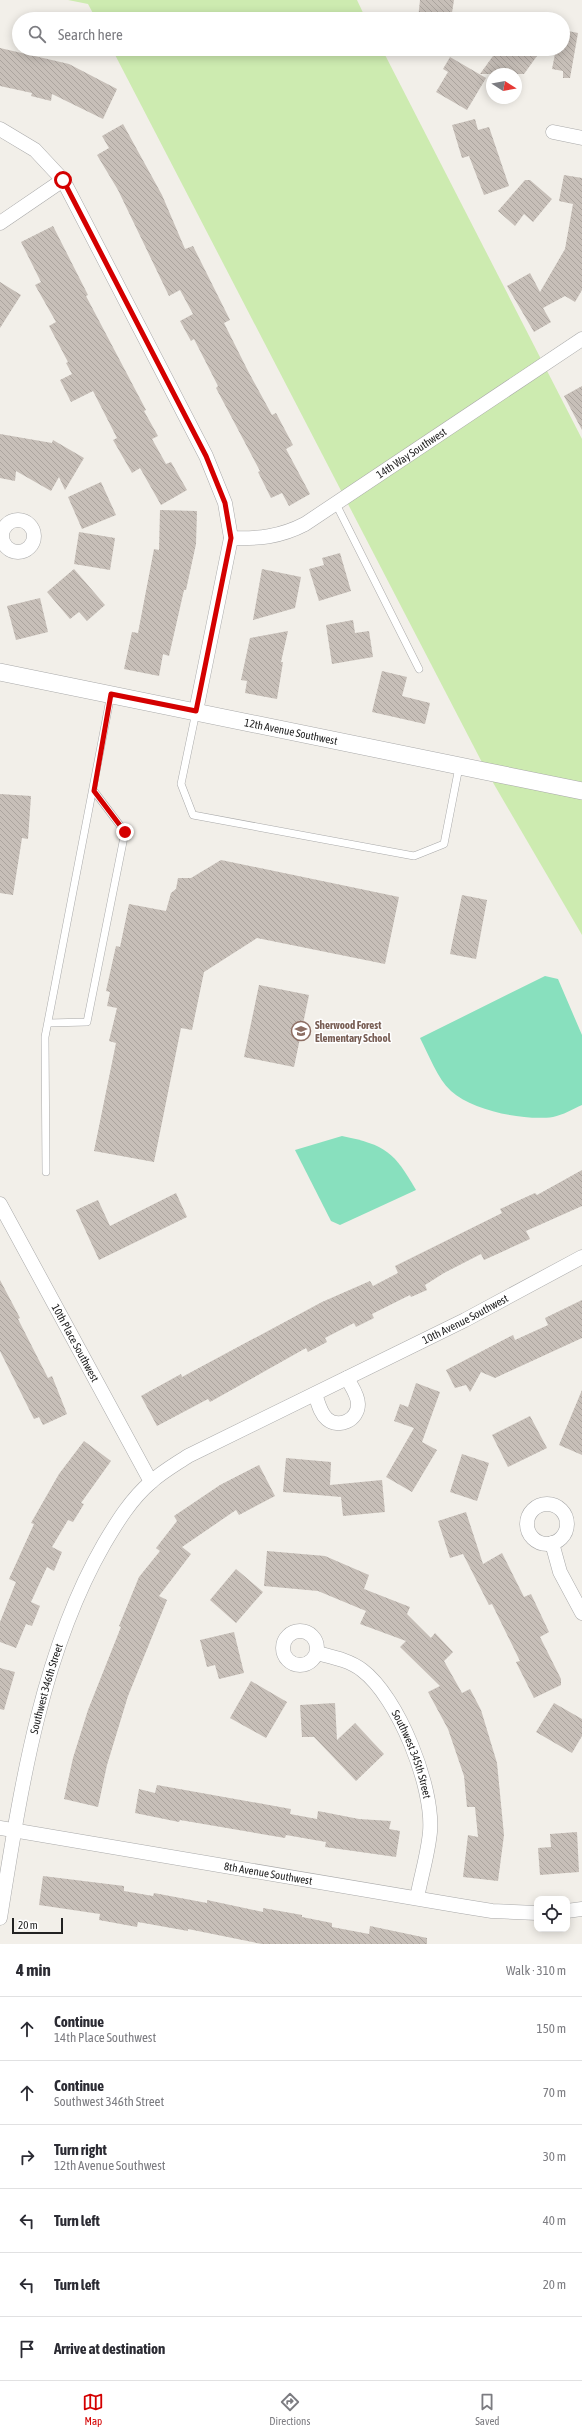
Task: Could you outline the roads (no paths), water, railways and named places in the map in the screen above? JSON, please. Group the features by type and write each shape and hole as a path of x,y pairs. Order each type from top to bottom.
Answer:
{"street":[{"path":"0,129 35,150 63,180 206,456 225,503 231,538 196,711"},
{"path":"553,132 582,138"},
{"path":"0,223 63,180"},
{"name":"14th Way Southwest","path":"231,538 256,539 281,535 294,530 336,504 582,339"},
{"name":"12th Avenue Southwest","path":"0,672 196,711 458,767 582,791"},
{"name":"10th Place Southwest","path":"0,1204 151,1482"},
{"name":"10th Avenue Southwest","path":"151,1482 188,1456 465,1320 582,1257"},
{"path":"315,1394 322,1412 331,1422 338,1423 350,1420 358,1409 358,1402 347,1378"},
{"name":"Southwest 346th Street","path":"0,1918 14,1830 35,1727 68,1618 90,1569 117,1523 151,1482"},
{"path":"552,1544 560,1572 582,1613"},
{"name":"Southwest 345th Street","path":"317,1653 351,1664 369,1676 388,1700 415,1752 429,1803 430,1832 417,1898"},
{"name":"8th Avenue Southwest","path":"0,1828 492,1911 534,1913"},
{"path":"570,1911 582,1909"}],"lane":[{"path":"336,504 419,669"},
{"path":"46,1172 45,1037 94,791 111,694"},
{"path":"196,711 181,784 193,815 414,856 444,844 458,767"},
{"path":"49,1023 87,1022 125,832 94,791"}],"place":[{"name":"Sherwood Forest Elementary School","path":"301,1031"}]}
